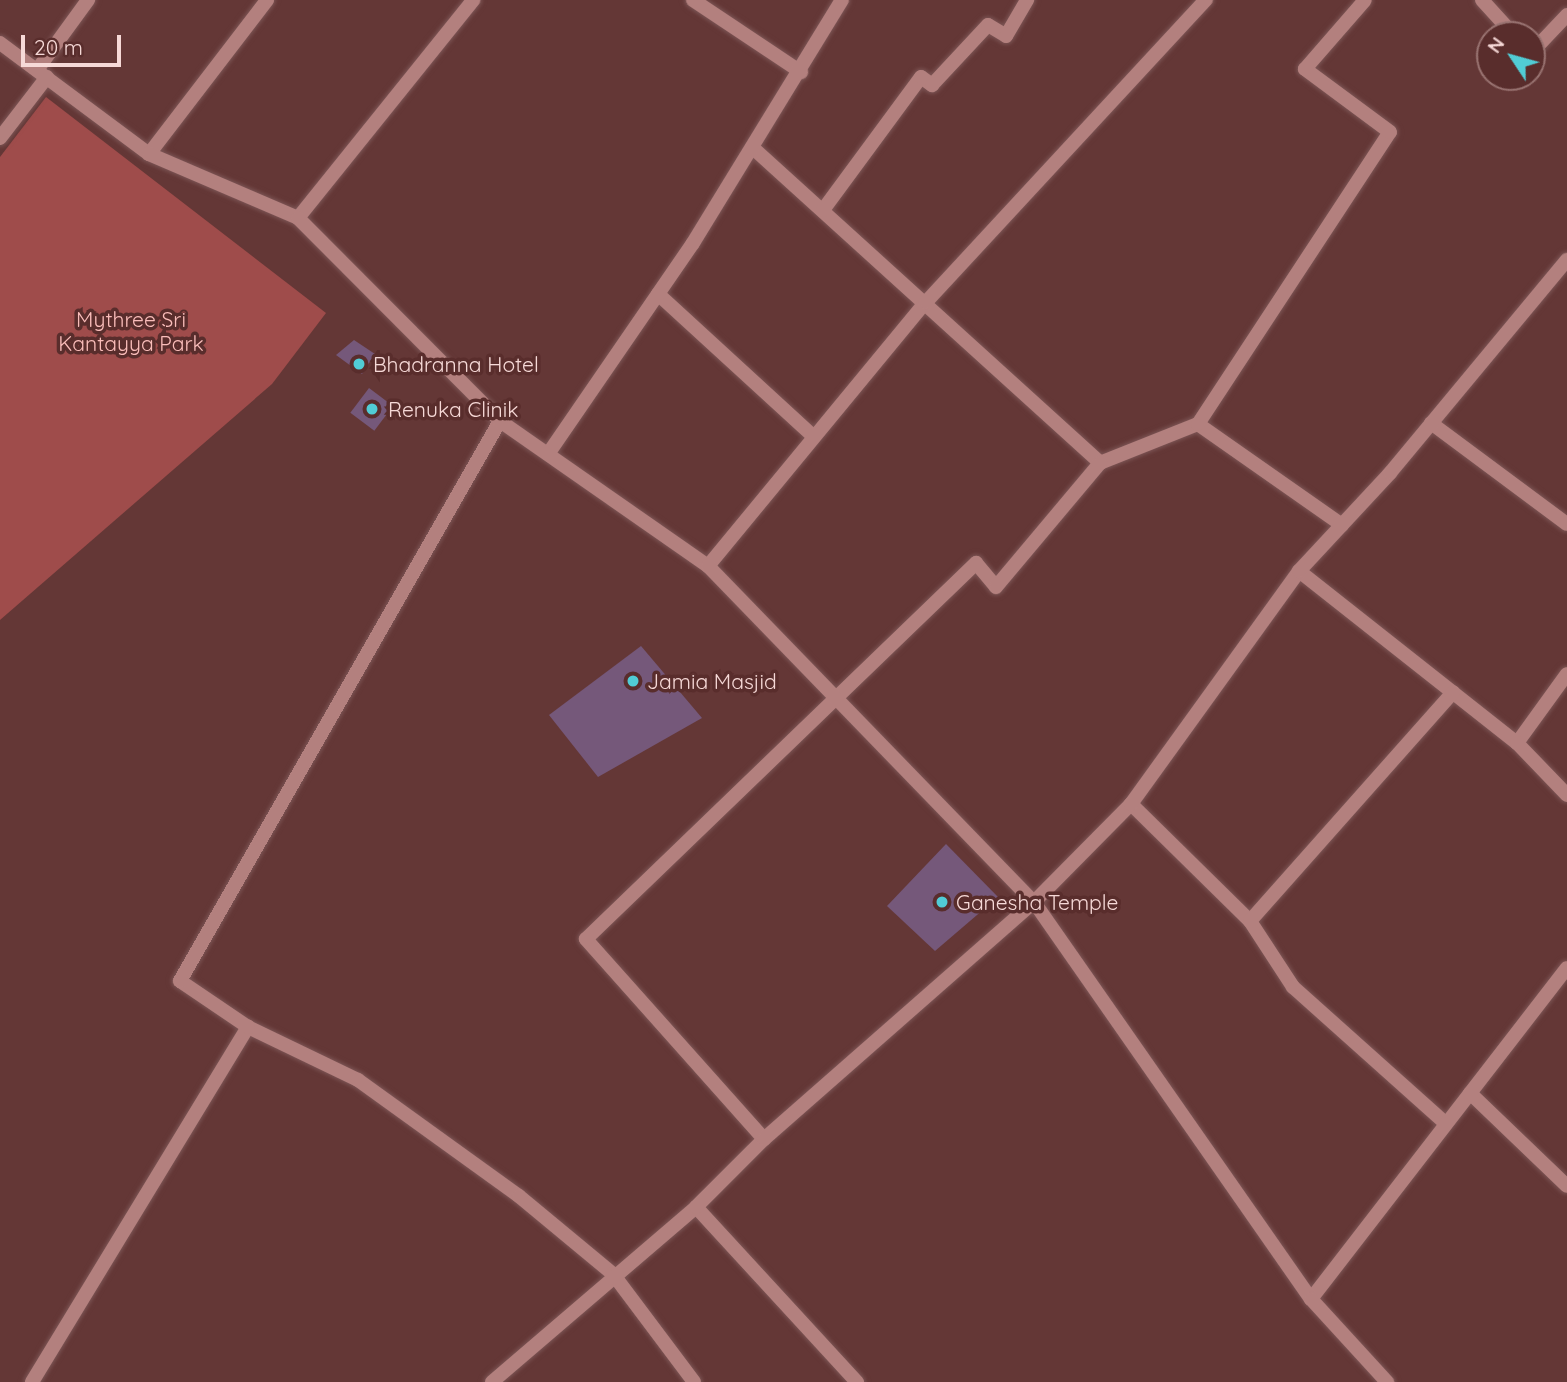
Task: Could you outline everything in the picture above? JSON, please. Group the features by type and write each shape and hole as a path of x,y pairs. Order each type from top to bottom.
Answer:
{"street":[{"path":"0,138 88,0"},
{"path":"149,154 267,0"},
{"path":"298,218 473,0"},
{"path":"693,0 801,72"},
{"path":"548,454 658,294 753,148 842,0"},
{"path":"822,210 921,77 932,85 988,24 1006,36 1027,0"},
{"path":"708,566 926,302 1206,0"},
{"path":"764,1139 586,939 840,698 976,563 996,587 1100,463 1198,424 1390,132 1305,69 1365,0"},
{"path":"1482,0 1501,21"},
{"path":"1546,37 1567,15"},
{"path":"0,43 149,154 298,218 500,421 708,566 840,698 1034,902 1311,1299 1387,1382"},
{"path":"753,148 926,302 1100,463"},
{"path":"492,1382 613,1274 696,1207 764,1139 1034,902 1131,804 1299,571 1432,423 1567,260"},
{"path":"658,294 813,436"},
{"path":"500,421 180,981 248,1027 358,1080 519,1196 613,1274 694,1382"},
{"path":"1432,423 1567,524"},
{"path":"1198,424 1342,525"},
{"path":"1299,571 1517,743 1567,795"},
{"path":"1517,743 1567,674"},
{"path":"1250,921 1453,692"},
{"path":"1131,804 1250,921 1293,987 1446,1124"},
{"path":"1311,1299 1567,968"},
{"path":"32,1382 248,1027"},
{"path":"1470,1093 1567,1186"},
{"path":"696,1207 857,1382"}],"green space":[{"name":"Mythree Sri Kantayya Park","path":"46,97 326,313 272,384 0,620 0,157"}],"building":[{"name":"Bhadranna Hotel","path":"354,340 375,354 362,374 336,355"},
{"name":"Renuka Clinik","path":"369,388 393,406 374,431 350,413"},
{"name":"Jamia Masjid","path":"641,646 702,718 598,777 549,715"},
{"name":"Ganesha Temple","path":"946,844 998,897 935,951 887,906"}],"place":[{"name":"Bhadranna Hotel","path":"359,364"},
{"name":"Renuka Clinik","path":"372,409"},
{"name":"Jamia Masjid","path":"633,681"},
{"name":"Ganesha Temple","path":"942,902"}]}
